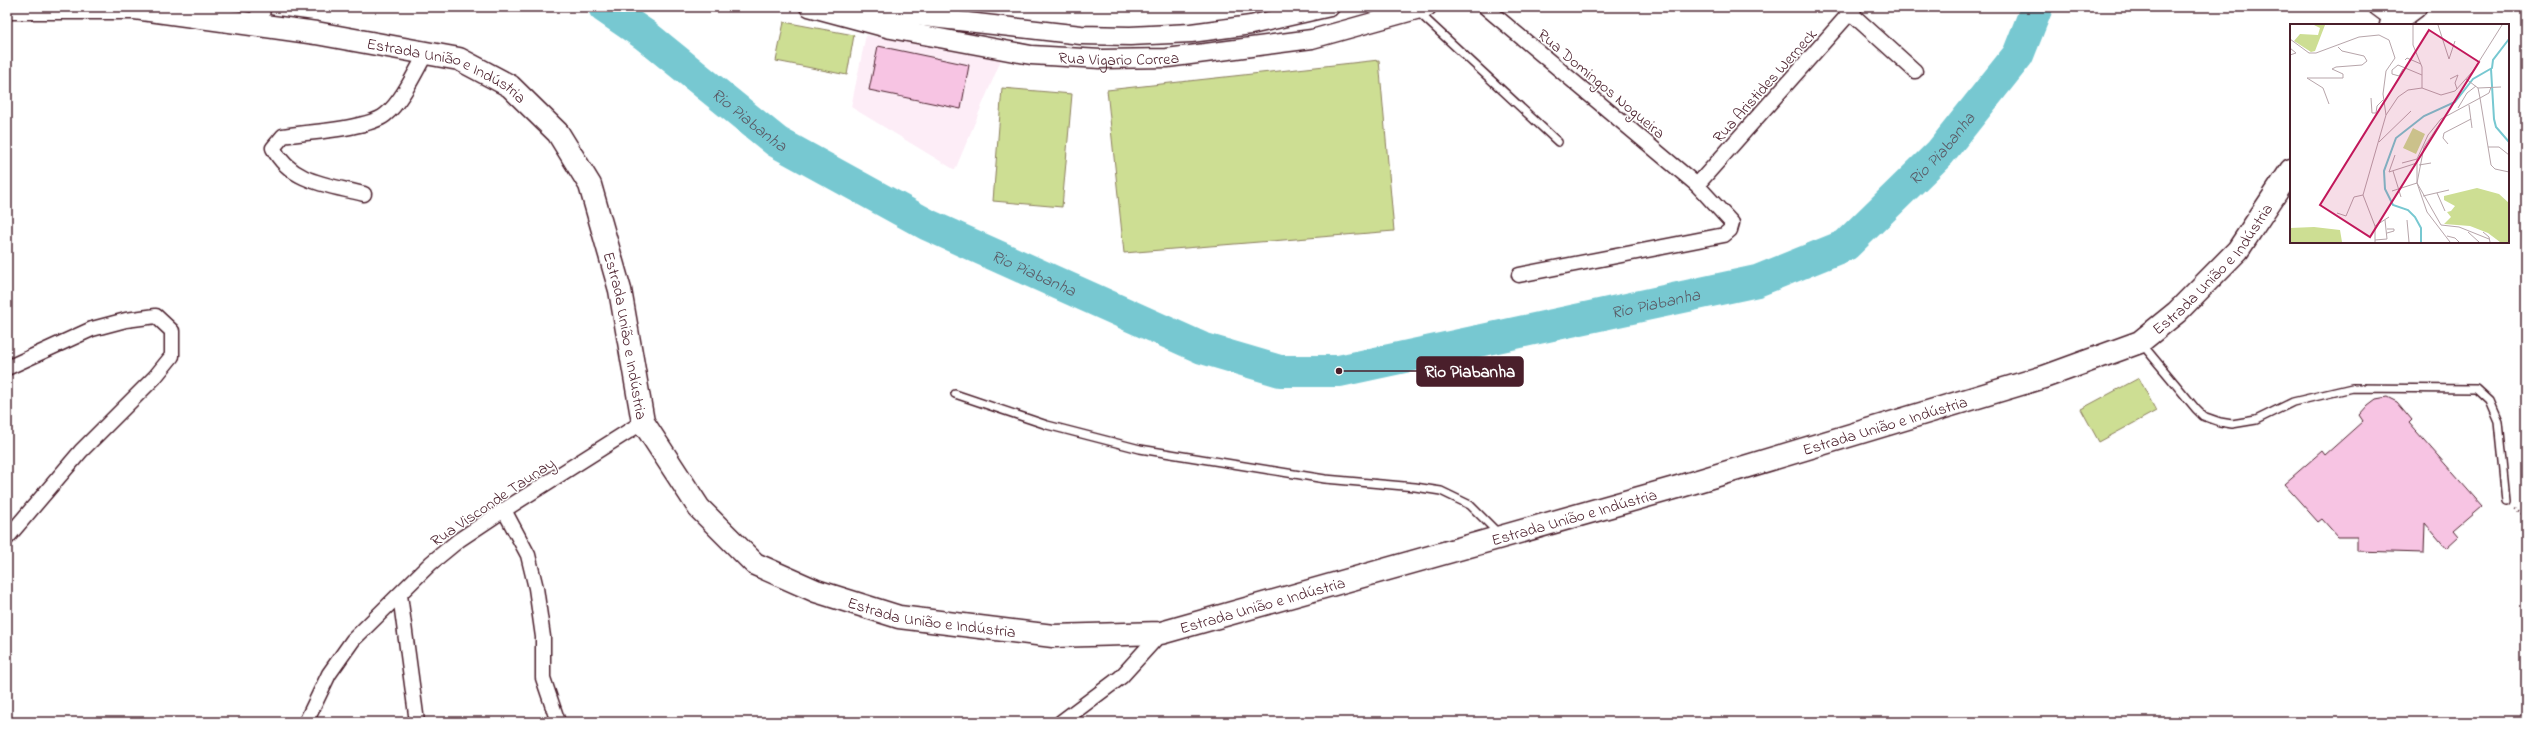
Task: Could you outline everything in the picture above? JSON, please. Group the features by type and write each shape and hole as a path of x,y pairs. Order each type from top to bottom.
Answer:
{"main road":[{"path":"2392,23 2415,7"},
{"name":"Estrada União e Indústria","path":"7,8 135,8 260,16 426,54 459,60 510,86 558,133 590,185 620,290 643,422 699,508 755,564 816,591 899,617 1053,636 1161,633 1678,487 2044,377 2140,342 2177,312 2238,250 2290,172"}],"street":[{"name":"Rua Vigario Correa","path":"809,7 891,29 1031,55 1073,58 1167,58 1236,50 1312,39 1420,8"},
{"name":"Rua Vigario Correa","path":"834,7 1080,35 1130,36 1190,33 1251,25 1330,7"},
{"name":"Rua Domingos Nogueira","path":"1485,7 1697,185 1732,223 1730,230 1724,235 1519,275"},
{"path":"2374,7 2392,23"},
{"path":"1850,9 1915,71"},
{"name":"Rua Aristides Werneck","path":"1697,185 1850,9"},
{"path":"1073,58 1080,35"},
{"path":"364,194 298,176 280,161 273,148 275,142 283,136 362,124 385,116 394,106 426,54"},
{"path":"7,368 92,329 126,320 156,316 172,331 172,356 155,378 81,451 7,538"},
{"name":"Rua Visconde Taunay","path":"306,722 329,674 353,640 454,545 504,510 643,422"},
{"path":"504,510 528,556 536,588 543,637 543,678 558,722"},
{"path":"400,595 417,722"},
{"path":"1061,722 1121,677 1161,633"}],"lane":[{"path":"1420,8 1558,142"},
{"name":"Estrada União e Indústria","path":"2140,342 2203,416 2220,422 2232,424 2256,420 2293,402 2352,388 2450,387 2477,389 2490,401 2499,422 2507,501"},
{"path":"956,394 1047,425 1140,449 1325,479 1415,486 1441,491 1470,505 1502,537"}],"shaded area":[{"path":"866,35 1001,60 955,170 851,107"}],"green space":[{"path":"784,22 854,35 847,75 776,61"},
{"path":"1379,60 1394,231 1124,253 1107,90"},
{"path":"1002,88 1072,94 1062,207 993,201"},
{"path":"2139,378 2156,411 2099,442 2081,409"}],"building":[{"path":"878,46 969,65 961,109 869,90"},
{"path":"2387,397 2397,402 2412,420 2409,423 2482,506 2454,530 2459,536 2446,548 2425,523 2424,553 2357,551 2357,537 2338,537 2322,519 2318,522 2284,484 2322,451 2325,455 2363,421 2359,415 2368,405 2376,399"}],"waterway":[{"name":"Rio Piabanha","path":"604,7 645,35 777,142 928,225 1202,348 1280,371 1339,371 1757,281 1846,245 1940,153 2018,55 2037,7"}],"place":[{"name":"Rio Piabanha","path":"1339,371"}]}
